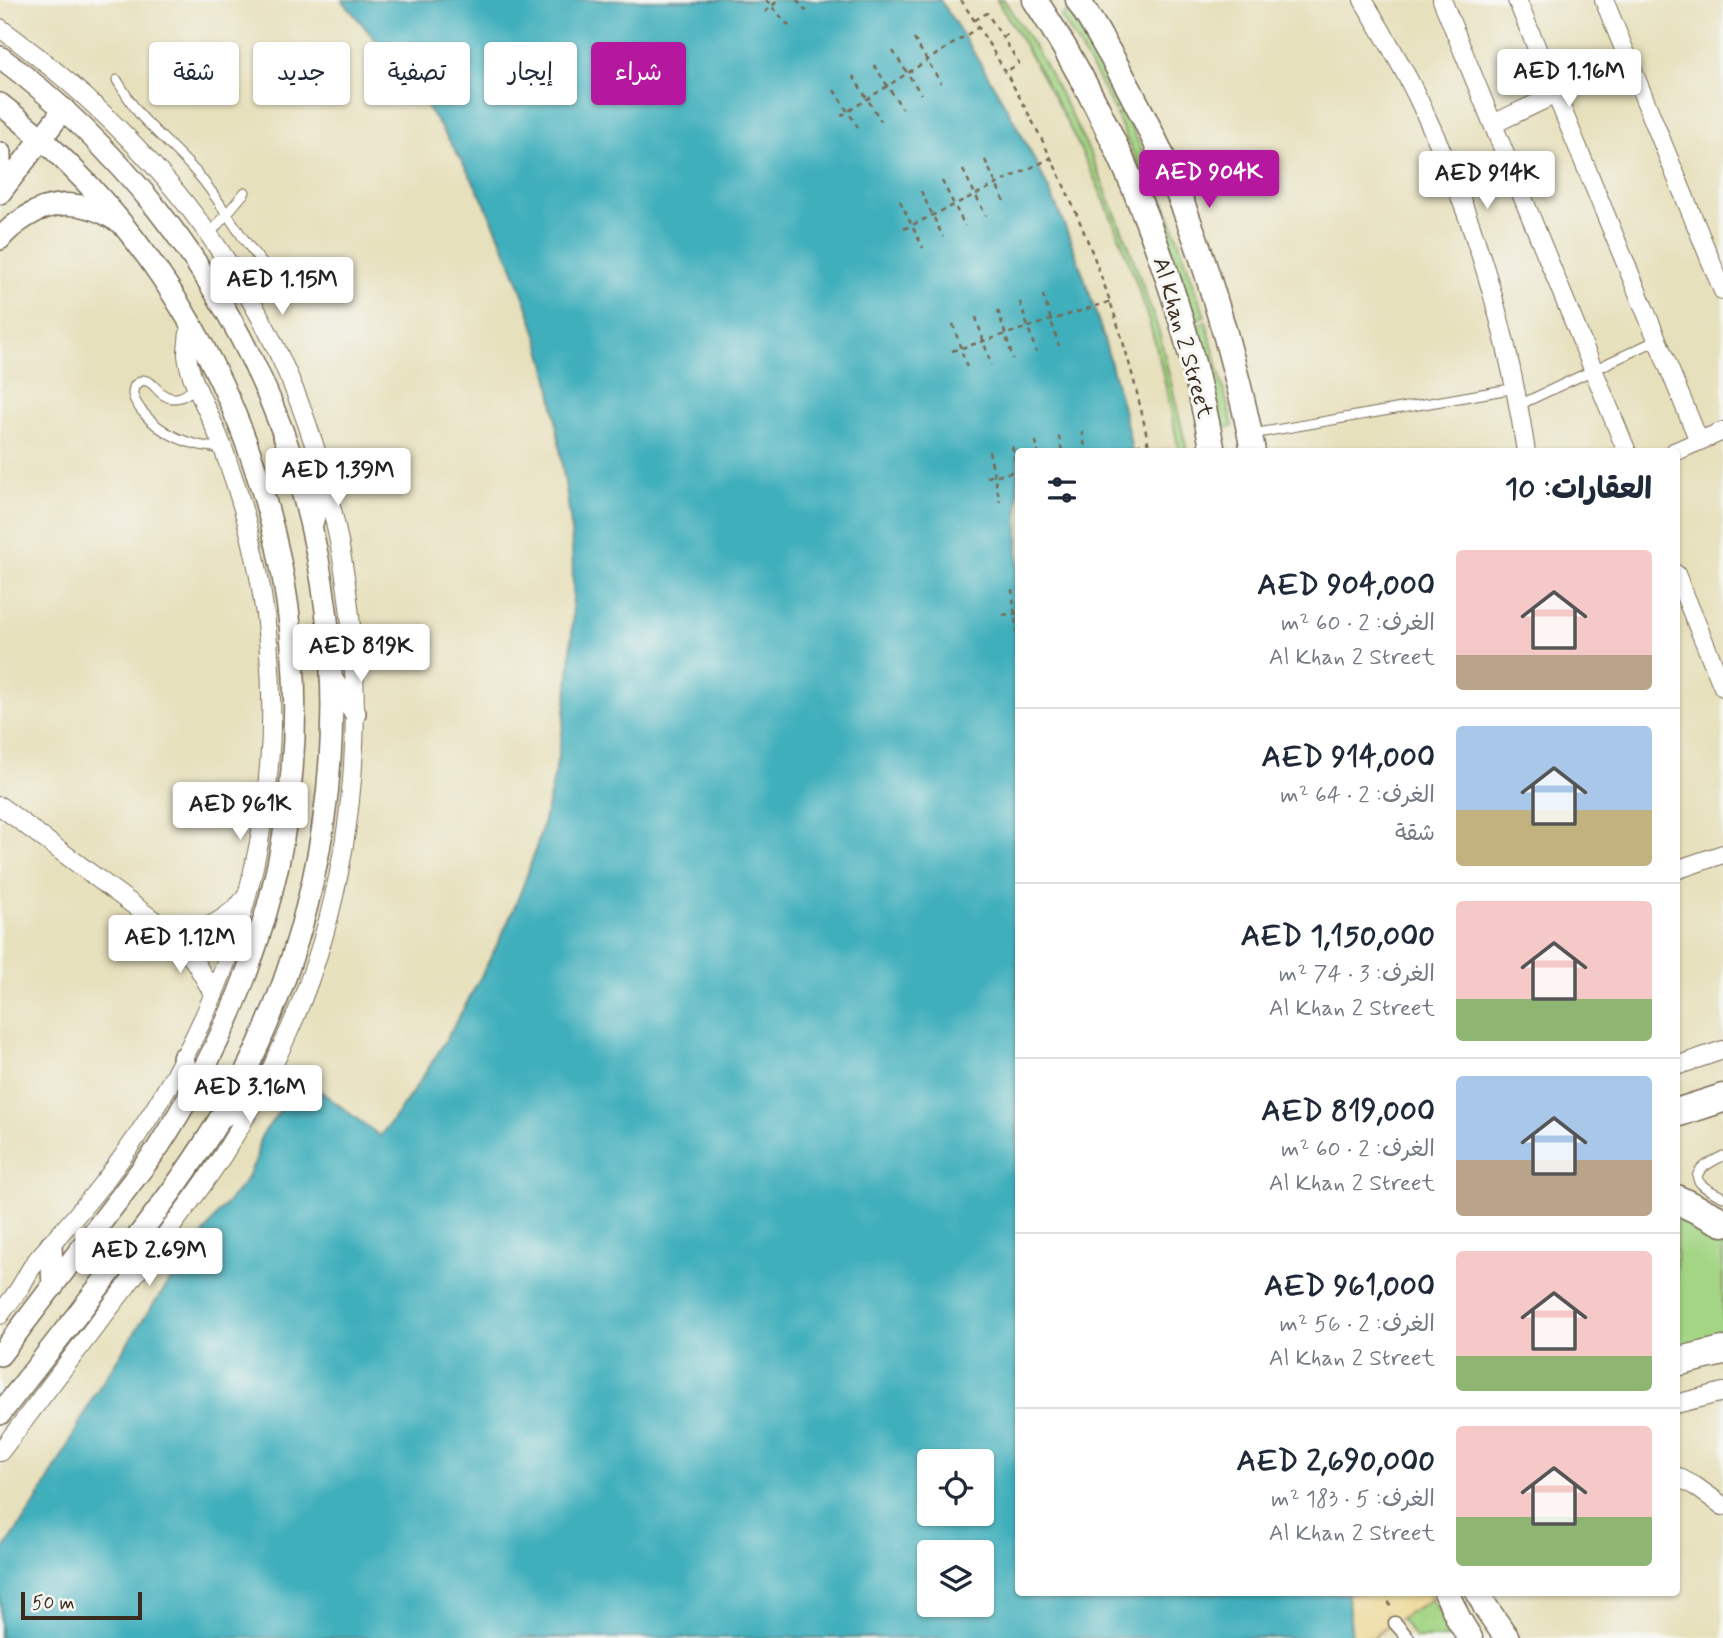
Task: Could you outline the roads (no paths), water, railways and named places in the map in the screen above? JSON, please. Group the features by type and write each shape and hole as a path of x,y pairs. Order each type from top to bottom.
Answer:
{"main road":[{"name":"Al Khan 2 Street","path":"1035,0 1098,112 1144,216 1170,283 1185,332 1212,448"},
{"name":"Al Khan 2 Street","path":"1078,0 1117,66 1149,129 1189,221 1215,299 1251,443"},
{"path":"1682,1116 1723,1098"},
{"path":"1680,1201 1723,1222"},
{"path":"1680,1361 1723,1351"},
{"path":"1448,1596 1470,1638"},
{"path":"1480,1596 1507,1638"}],"street":[{"path":"1363,0 1410,82 1447,162 1470,221 1506,343 1525,448"},
{"path":"1442,0 1625,448"},
{"path":"1517,0 1699,441"},
{"path":"1604,0 1723,291"},
{"path":"0,28 68,81 122,131 177,192 209,235 266,328 302,411 324,479 337,533 350,613 355,713 350,807 337,882 305,992 285,1039 257,1096 224,1153 187,1206 0,1452"},
{"path":"0,57 64,109 124,170 194,260 231,319 278,416 301,486 312,526 325,602 331,678 330,760 320,845 306,908 289,965 252,1058 220,1118 177,1185 0,1414"},
{"path":"1493,124 1628,60"},
{"path":"0,104 60,157 123,223 168,285 212,364 239,425 266,502 276,541 294,662 295,703 294,744 280,855 251,962 218,1042 157,1149 0,1355"},
{"path":"0,193 64,109"},
{"path":"60,157 83,127"},
{"path":"0,153 0,170"},
{"path":"0,239 8,229 28,216 54,205 75,204 99,211 123,223"},
{"path":"0,1315 33,1265 81,1211 118,1162 153,1111 183,1058 214,995 230,954 248,895 263,826 271,732 271,686 265,617 253,548 235,481 189,365 187,355 190,323"},
{"path":"1680,449 1723,431"},
{"path":"312,526 324,479"},
{"path":"1680,583 1723,687"},
{"path":"331,678 355,713"},
{"path":"0,806 175,936 195,962 214,995"},
{"path":"1680,869 1723,854"},
{"path":"175,936 196,932 216,923 233,911 248,895"},
{"path":"1680,1065 1723,1050"},
{"path":"183,1058 191,1093"},
{"path":"220,1118 257,1096"},
{"path":"51,1245 53,1287"},
{"path":"1680,1403 1723,1392"},
{"path":"1680,1478 1723,1506"},
{"path":"1395,1623 1408,1638"}],"lane":[{"path":"117,80 137,110 192,168 264,265"},
{"path":"209,235 246,192"},
{"path":"1251,443 1517,396 1593,370 1657,340"},
{"path":"195,385 188,394 176,398 164,395 153,383 143,380 135,385 132,395 144,414 170,435 190,444 223,448"},
{"path":"1723,1156 1704,1166 1698,1174 1701,1185 1723,1197"}],"water":[{"path":"342,0 940,0 979,60 1049,189 1069,238 1104,339 1131,448 1015,448 1015,1596 1347,1596 1352,1638 0,1638 0,1555 36,1502 93,1397 146,1315 220,1211 244,1183 256,1160 262,1135 281,1109 308,1082 380,1136 451,1032 500,940 532,862 556,768 564,720 572,622 573,574 569,511 551,391 527,305 485,204 426,105 470,105 470,42 377,42"}]}
